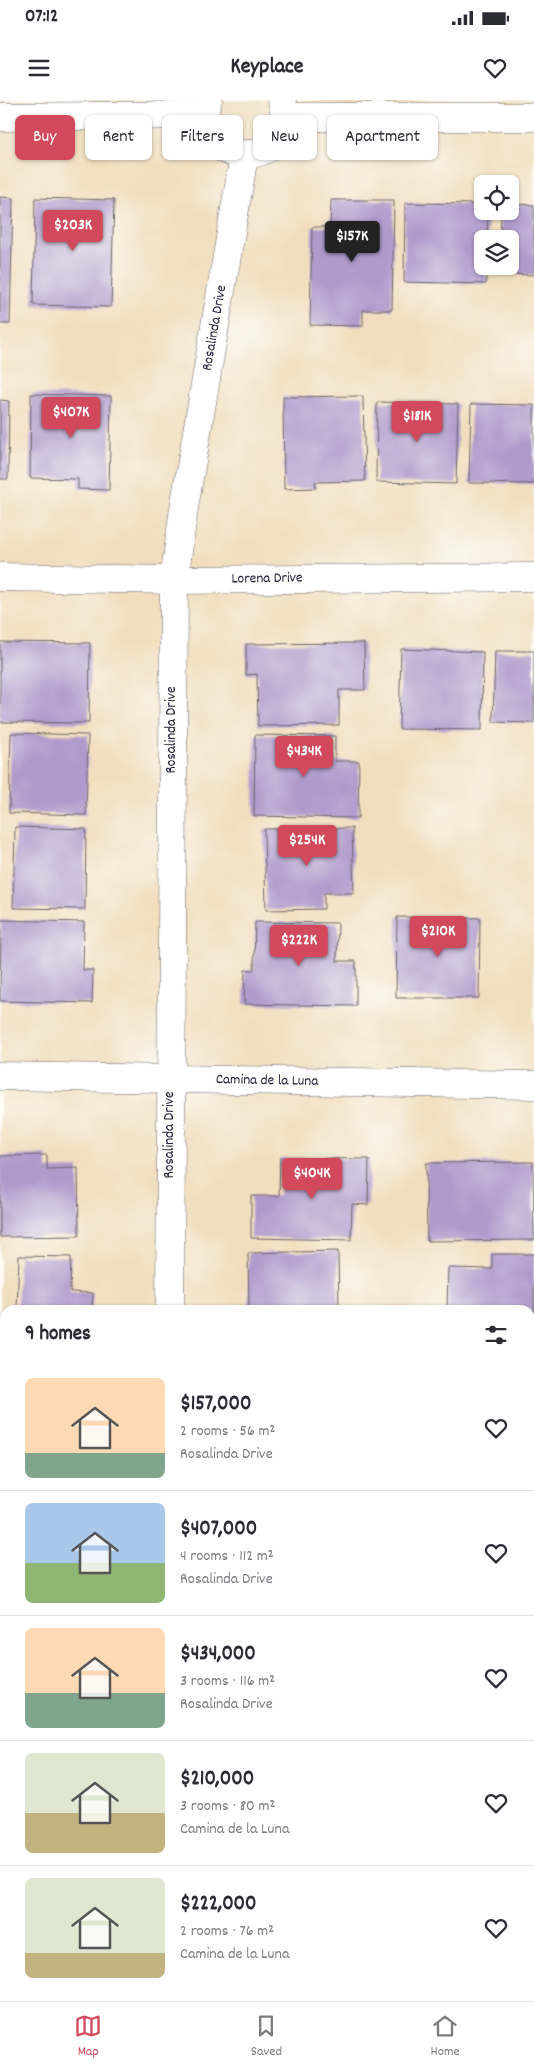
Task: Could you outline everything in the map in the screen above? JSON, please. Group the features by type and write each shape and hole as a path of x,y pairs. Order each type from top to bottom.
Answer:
{"street":[{"path":"0,117 206,107 209,135 224,149 244,156 258,153 272,145 281,133 283,109 534,117"},
{"name":"Rosalinda Drive","path":"170,1305 174,580 184,508 244,156"},
{"name":"Lorena Drive","path":"0,577 174,580 534,577"},
{"name":"Camina de la Luna","path":"0,1076 534,1085"}],"building":[{"path":"0,197 13,198 10,324 0,324"},
{"path":"35,198 114,200 111,307 33,305"},
{"path":"331,200 394,200 392,310 363,310 363,326 310,325 312,227 330,227"},
{"path":"405,203 474,204 474,220 488,220 487,230 474,230 474,275 486,275 486,284 404,282"},
{"path":"519,204 534,205 534,275 519,275 519,230 500,230 501,220 519,220"},
{"path":"31,394 111,396 109,490 78,489 78,479 30,478"},
{"path":"363,396 365,481 315,482 316,488 284,489 283,397"},
{"path":"0,400 9,401 8,479 0,479"},
{"path":"377,402 458,404 456,484 376,482"},
{"path":"471,404 534,405 534,484 469,483"},
{"path":"0,642 90,643 89,723 0,722"},
{"path":"364,643 365,690 339,690 339,725 258,726 257,674 246,675 246,644"},
{"path":"401,649 483,652 482,730 399,729"},
{"path":"495,651 534,651 534,723 493,722"},
{"path":"11,733 88,735 86,815 9,813"},
{"path":"255,735 335,736 335,761 359,761 358,818 254,816"},
{"path":"15,827 86,829 85,909 13,908"},
{"path":"352,828 354,893 324,893 324,909 266,910 264,829"},
{"path":"397,917 480,918 479,998 396,998"},
{"path":"1,920 84,922 83,970 93,970 92,1003 0,1001"},
{"path":"255,922 338,923 337,961 356,961 356,1006 244,1004 245,970 254,970"},
{"path":"47,1155 47,1169 78,1168 79,1236 0,1237 0,1156"},
{"path":"280,1158 369,1159 368,1205 352,1204 351,1240 251,1238 251,1196 279,1196"},
{"path":"533,1162 534,1240 427,1241 426,1163"},
{"path":"338,1251 339,1305 249,1305 248,1253"},
{"path":"492,1254 534,1254 534,1305 447,1305 448,1268 492,1269"},
{"path":"19,1256 71,1257 70,1292 93,1293 92,1305 17,1305"}]}
